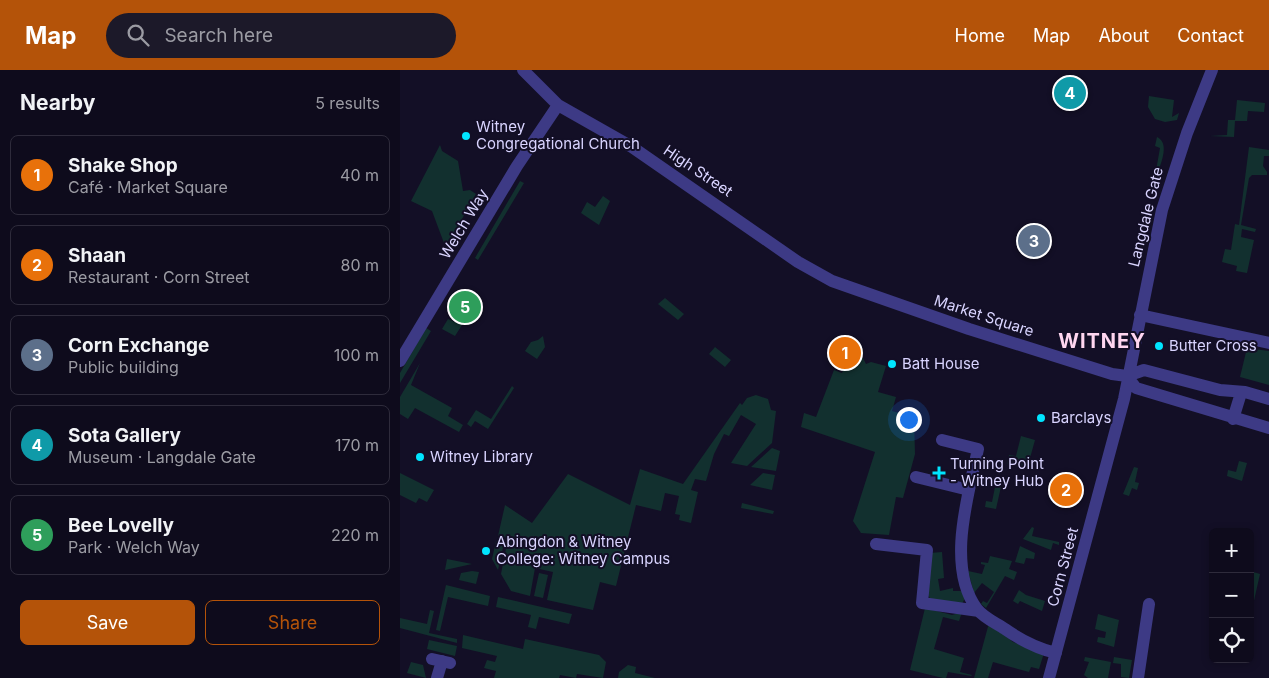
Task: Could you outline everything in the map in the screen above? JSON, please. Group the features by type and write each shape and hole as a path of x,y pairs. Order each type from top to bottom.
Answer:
{"street":[{"name":"High Street","path":"523,70 558,105 632,147 798,262 832,281"},
{"name":"Langdale Gate","path":"1127,376 1162,210 1173,174 1212,70"},
{"name":"Welch Way","path":"400,361 517,166 558,105"},
{"name":"Market Square","path":"832,281 982,333 1104,371 1127,376 1144,370 1269,399"},
{"path":"1140,315 1266,343"},
{"name":"Market Square","path":"1127,376 1136,388 1269,428"},
{"name":"Corn Street","path":"1050,678 1124,399 1127,376"},
{"path":"1234,419 1240,393"},
{"path":"942,440 978,449 965,509 961,556 968,590 979,611"},
{"path":"916,477 969,490"},
{"path":"876,544 926,550 922,603 979,611 1025,643 1056,653"},
{"path":"1138,678 1149,604"},
{"path":"437,678 441,661"}],"green space":[{"path":"1149,96 1174,100 1172,117 1179,113 1177,120 1165,122 1155,119 1148,107"},
{"path":"1237,100 1265,103 1264,112 1248,111 1247,121 1235,121 1234,137 1210,136 1227,135 1228,120 1235,120"},
{"path":"1157,137 1161,140 1164,151 1154,182 1160,148 1155,146"},
{"path":"440,145 442,151 458,161 463,191 470,190 476,194 449,242 444,243 432,211 411,201"},
{"path":"1249,147 1269,150 1269,156 1264,156 1263,166 1267,175 1252,175 1249,178 1241,225 1256,229 1255,232 1242,229 1241,237 1254,240 1247,273 1236,271 1237,266 1222,262 1225,249 1231,250 1235,224 1239,225"},
{"path":"520,181 524,183 478,260 475,258"},
{"path":"603,196 610,201 599,225 581,213 587,202 595,207"},
{"path":"469,293 475,296 472,306 476,308 466,324 450,316 464,295"},
{"path":"665,298 684,314 678,320 658,304"},
{"path":"448,319 462,325 455,336 442,329"},
{"path":"426,328 431,331 400,383 400,373"},
{"path":"543,336 545,347 537,359 525,351 531,342"},
{"path":"855,342 857,343 852,357 863,358 866,364 871,362 886,366 878,392 896,397 892,411 914,417 915,454 903,498 896,497 889,535 861,533 853,521 875,452 801,427 804,413 816,417 834,370 842,373"},
{"path":"715,347 731,360 725,367 709,354"},
{"path":"1247,348 1269,351 1269,385 1240,377"},
{"path":"420,363 411,385 452,408 448,416 463,425 459,432 415,408 408,419 400,414 400,397"},
{"path":"512,386 514,388 488,429 475,421 471,427 467,424 476,410 491,419"},
{"path":"756,395 768,399 771,410 776,411 772,443 747,466 731,463 756,424 741,415 729,436 724,434 714,454 706,481 695,479 691,490 698,492 691,523 679,520 680,515 675,514 679,496 665,493 661,511 636,505 616,586 600,582 593,610 547,600 553,572 535,568 530,596 511,591 501,574 508,538 498,536 505,505 532,523 568,474 630,505 640,469 683,484 740,403 742,405 747,398"},
{"path":"1021,436 1035,440 1027,469 1007,464 1009,455 1016,456"},
{"path":"772,448 780,451 776,471 751,467"},
{"path":"1239,461 1247,463 1242,481 1227,476 1228,470 1236,472"},
{"path":"1134,467 1138,468 1135,482 1139,483 1137,490 1132,488 1129,496 1123,494"},
{"path":"400,473 434,490 427,502 419,498 416,503 400,495"},
{"path":"763,473 775,475 772,490 750,485"},
{"path":"987,478 1002,482 996,509 985,507 986,501 992,502 995,487 987,483"},
{"path":"742,503 774,511 773,514 741,508"},
{"path":"1032,527 1034,528 1032,536 1059,542 1059,545 1053,543 1051,550 1023,539"},
{"path":"496,541 504,543 498,570 492,559"},
{"path":"1020,546 1035,553 1034,559 1026,558 1024,564 1015,562"},
{"path":"942,552 944,578 938,579 940,591 953,588 953,591 961,591 966,596 962,604 932,601 927,594 930,553"},
{"path":"990,556 1012,561 1009,569 1017,572 1014,580 1005,576 986,608 981,604 983,601 987,603 994,592 982,583 974,593 968,571 982,574 985,565 981,564 981,562 988,563"},
{"path":"447,559 472,564 445,570"},
{"path":"479,572 476,584 459,580 461,573"},
{"path":"1254,572 1260,574 1254,601"},
{"path":"539,573 548,575 543,598 534,596"},
{"path":"446,585 490,596 488,606 448,597 440,631 436,630"},
{"path":"1019,590 1026,595 1045,601 1042,611 1020,601 1018,604 1013,601"},
{"path":"498,597 572,614 569,624 539,617 536,629 528,627 531,615 496,607"},
{"path":"925,608 952,615 962,612 959,621 943,617 934,649 964,658 960,672 971,676 948,672 946,678 943,678 910,670"},
{"path":"430,610 434,611 429,633 457,639 457,643 400,628 400,618 427,624"},
{"path":"1098,614 1119,620 1114,647 1097,642 1098,637 1105,638 1106,632 1095,629"},
{"path":"989,623 1013,642 1044,653 1039,669 1031,667 1029,672 993,662 988,678 974,678"},
{"path":"463,635 523,649 525,639 599,655 606,662 603,678 577,674 576,678 560,675 559,678 494,678 496,671 484,668 487,660 495,662 497,656 462,648"},
{"path":"429,640 457,646 455,656 427,649"},
{"path":"1085,657 1111,662 1108,678 1088,678 1084,675 1089,662 1084,661"},
{"path":"1114,657 1132,660 1129,678 1121,677 1121,664 1113,663"},
{"path":"411,662 423,665 426,678 407,673"},
{"path":"628,665 636,667 635,673 655,678 618,678 619,672"}],"place":[{"name":"Sota Gallery","path":"1070,93"},
{"name":"Witney Congregational Church","path":"466,136"},
{"name":"Corn Exchange","path":"1034,241"},
{"name":"Bee Lovelly","path":"465,307"},
{"name":"Butter Cross","path":"1159,346"},
{"name":"Shake Shop","path":"845,353"},
{"name":"Batt House","path":"892,364"},
{"name":"Barclays","path":"1041,418"},
{"name":"Witney Library","path":"420,457"},
{"name":"Turning Point - Witney Hub","path":"939,473"},
{"name":"Shaan","path":"1066,490"},
{"name":"Abingdon & Witney College: Witney Campus","path":"486,551"}],"district":[{"name":"WITNEY","path":"1102,341"}]}
